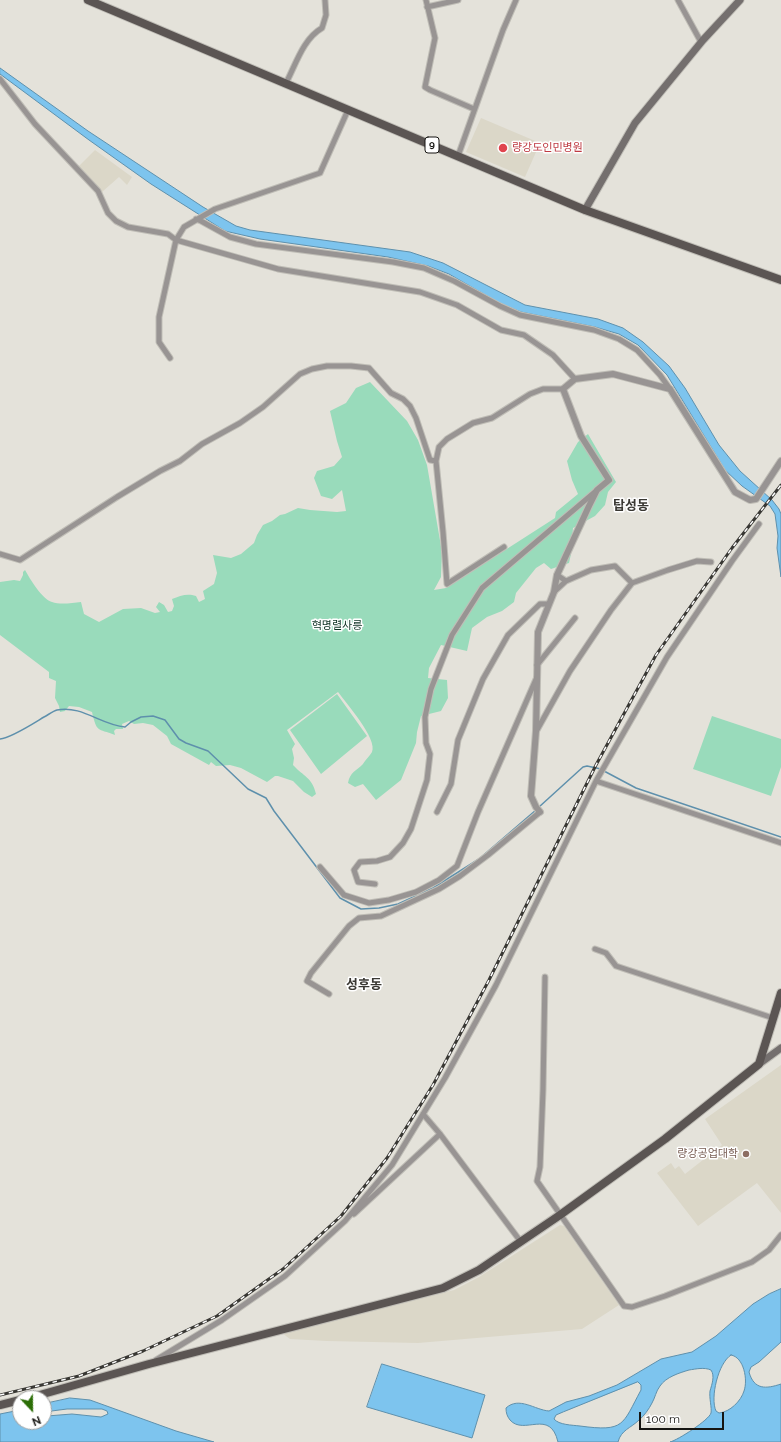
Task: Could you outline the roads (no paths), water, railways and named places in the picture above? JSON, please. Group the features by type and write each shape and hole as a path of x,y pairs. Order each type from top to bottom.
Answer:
{"main road":[{"name":"9","path":"88,0 585,210 781,280"},
{"path":"585,210 635,123 701,42 740,0"},
{"path":"759,1064 781,993"},
{"path":"52,1391 149,1364 443,1288 480,1270 560,1215 665,1139 781,1048"},
{"path":"0,1404 12,1402"}],"street":[{"path":"286,83 304,45 314,32 322,28 326,15 325,0"},
{"path":"426,0 435,38 425,87 474,109"},
{"path":"427,7 458,0"},
{"path":"458,156 503,30 516,0"},
{"path":"678,0 701,42"},
{"path":"0,79 35,124 98,191 108,213 116,221 128,227 168,234 176,240 278,269 428,294 457,305 500,330 524,335 553,355 575,379"},
{"path":"170,358 159,342 159,317 176,240 184,227 215,210 320,173 348,110"},
{"path":"197,219 230,237 256,244 386,261 424,268 454,281 520,315 594,330 619,339 637,350 660,374 735,492 750,500 756,499 781,461"},
{"path":"0,554 20,560 117,497 160,471 180,461 202,444 240,423 263,407 300,374 312,369 327,366 369,368 391,393 404,399 410,406 422,433 430,460 436,461"},
{"path":"504,547 446,584 443,532 436,461 439,447 447,439 473,423 492,418 530,394 543,389 563,389 575,379 613,374 670,390"},
{"path":"375,884 358,882 354,870 360,862 377,861 390,857 403,843 411,829 427,780 430,754 426,743 425,717 431,689 452,635 482,588 609,480 581,436 563,389"},
{"path":"329,994 307,981 311,973 349,926 359,918 381,916 413,902 460,876 488,855 538,809 531,796 536,731 538,632 554,592 557,575 597,490"},
{"path":"345,1221 392,1165 445,1078 496,986 602,770 667,658 732,561 759,524"},
{"path":"536,731 570,671 611,610 632,583 697,561 711,562"},
{"path":"554,592 566,581 591,570 615,566 632,583"},
{"path":"557,575 566,581"},
{"path":"437,812 451,784 458,740 483,679 508,635 540,604 548,604"},
{"path":"537,665 575,618"},
{"path":"320,867 344,895 369,903 389,900 416,892 439,880 457,866 478,812 537,676"},
{"path":"596,781 781,843"},
{"path":"594,949 606,953 616,966 774,1018"},
{"path":"545,977 540,1167 537,1181 624,1306 632,1307 665,1296 752,1262 769,1250 781,1235"},
{"path":"423,1114 440,1134 521,1242"},
{"path":"149,1364 222,1320 285,1276 358,1211 440,1134"}],"water":[{"path":"0,68 88,131 203,207 236,226 250,230 410,252 443,263 525,305 598,319 623,328 643,342 669,366 685,388 719,445 740,471 772,500 779,509 781,514 781,577 777,548 778,536 775,514 770,506 742,486 725,470 667,375 638,345 619,334 595,327 521,312 501,304 449,274 428,266 388,257 260,239 225,231 151,184 89,140 0,74"},
{"path":"781,1289 781,1342 759,1362 751,1367 749,1372 754,1382 761,1387 770,1387 781,1384 781,1442 670,1442 680,1438 693,1429 705,1420 711,1413 710,1391 713,1375 711,1370 700,1368 677,1374 666,1380 659,1388 649,1408 643,1416 621,1435 618,1442 558,1442 554,1432 549,1426 543,1424 516,1424 507,1416 506,1408 516,1403 522,1403 549,1411 566,1402 589,1396 617,1385 661,1359 692,1352 716,1336 753,1304 769,1294","holes":["731,1355 742,1364 745,1375 745,1386 743,1395 738,1402 727,1411 719,1413 716,1411 714,1405 716,1381 722,1365","638,1382 641,1385 641,1390 630,1411 620,1423 614,1426 595,1428 562,1424 554,1419 556,1415"]},
{"path":"382,1364 485,1395 472,1438 367,1407"},
{"path":"70,1398 90,1400 176,1431 214,1442 0,1442 0,1414 12,1412 12,1430 52,1430 52,1415 72,1414 101,1417 108,1414 107,1411 102,1409 67,1409 52,1411 52,1402"}],"waterway":[{"path":"0,739 16,733 57,710 75,710 108,723 125,727 141,717 153,716 165,720 179,739 208,751 248,789 266,798 274,811 340,898 361,909 379,908 398,904 433,888 479,859 536,810"},
{"path":"539,807 583,767 587,766 601,769"},
{"path":"604,771 636,788 781,837"}],"railway":[{"path":"0,1395 79,1376 143,1351 217,1316 283,1269 341,1216 387,1158 433,1085 489,980 596,765 656,655 732,548 781,485"}],"place":[{"name":"량강도인민병원","path":"503,148"},
{"name":"량강공업대학","path":"746,1154"}],"district":[{"name":"탑성동","path":"631,506"},
{"name":"성후동","path":"364,985"}],"park label":[{"name":"혁명렬사릉","path":"337,626"}]}
